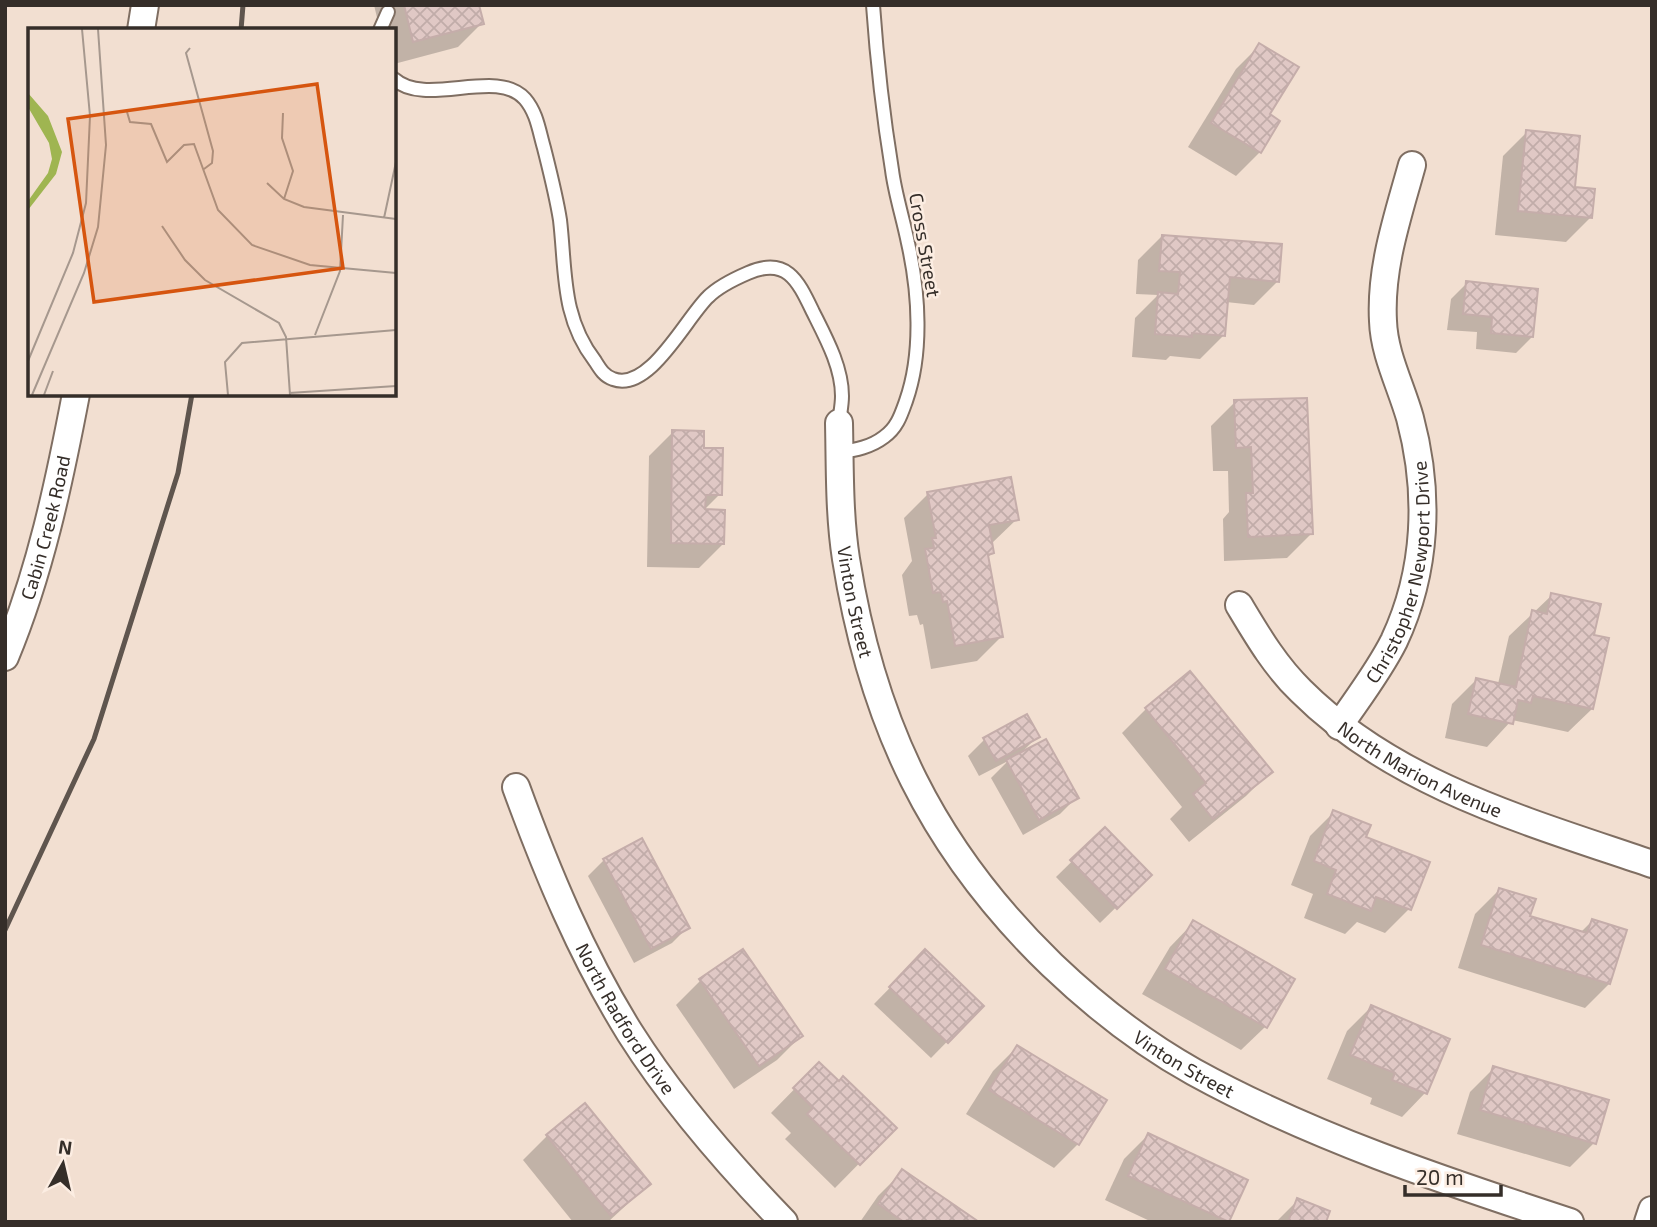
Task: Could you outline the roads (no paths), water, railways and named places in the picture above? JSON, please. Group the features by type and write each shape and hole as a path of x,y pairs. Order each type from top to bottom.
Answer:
{"street":[{"path":"141,28 145,5"},
{"name":"Christopher Newport Drive","path":"1339,726 1394,642 1412,597 1422,550 1423,510 1417,452 1383,324 1382,285 1412,165"},
{"name":"Cabin Creek Road","path":"5,657 37,566 61,471 76,396"},
{"name":"Vinton Street","path":"839,423 846,556 856,613 871,670 916,787 943,835 974,880 1019,933 1085,997 1122,1026 1193,1071 1268,1109 1447,1182 1570,1222"},
{"name":"North Marion Avenue","path":"1239,605 1266,649 1291,680 1339,726 1381,754 1459,794 1523,820 1652,864"},
{"name":"North Radford Drive","path":"516,787 542,860 583,948 630,1033 678,1101 744,1181 784,1222"},
{"path":"1648,1222 1652,1210"}],"lane":[{"name":"Cross Street","path":"839,452 863,449 885,437 898,423 909,390 916,348 916,297 878,79 873,5"},
{"path":"381,28 388,12"},
{"name":"Vinton Street","path":"396,80 417,89 502,87 523,96 534,112 556,194 564,286 570,310 590,356 605,375 616,380 631,380 640,376 671,345 707,298 732,280 761,267 774,267 790,273 801,286 831,350 842,397 839,423"}],"railway":[{"path":"241,28 243,5"},
{"path":"5,930 94,739 178,473 192,396"}]}
